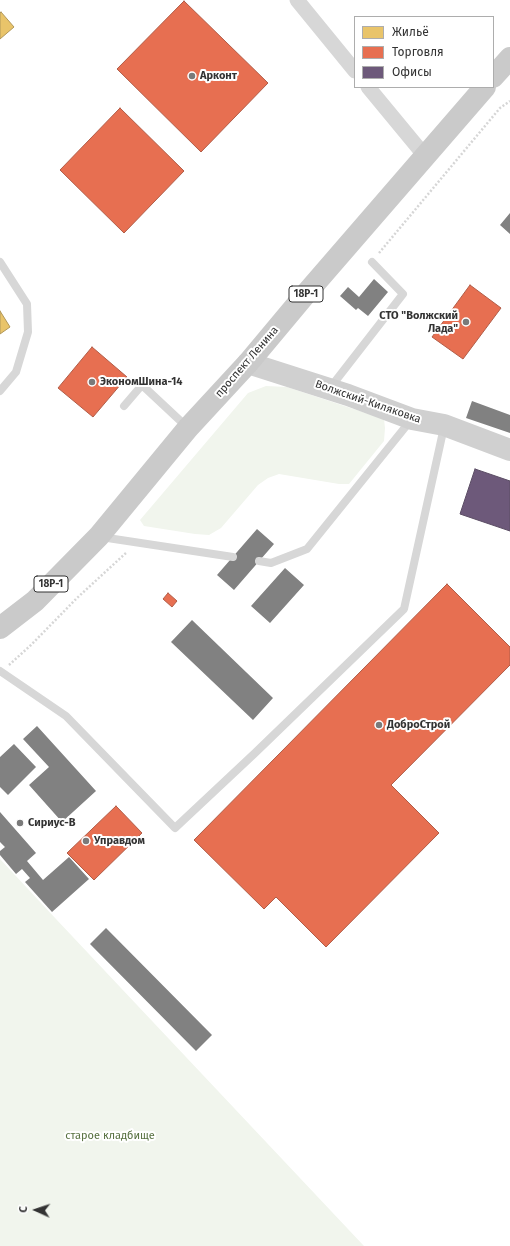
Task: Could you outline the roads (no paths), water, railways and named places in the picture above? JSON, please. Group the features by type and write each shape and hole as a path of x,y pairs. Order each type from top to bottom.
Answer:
{"main road":[{"path":"494,76 510,58"},
{"name":"проспект Ленина","path":"0,628 35,601 99,536 188,428 248,363 483,88"}],"street":[{"path":"297,0 354,70"},
{"path":"369,88 425,156"},
{"name":"Волжский-Киляковка","path":"248,363 329,389 412,419 444,426 510,450"}],"lane":[{"path":"0,262 27,304 28,332 16,372 0,391"},
{"path":"329,389 404,294 372,262"},
{"path":"124,406 142,385 188,428"},
{"path":"259,561 271,563 307,549 412,419"},
{"path":"1,672 66,716 175,828 404,609 444,426"},
{"path":"99,536 233,557"}],"place":[{"name":"Арконт","path":"192,76"},
{"name":"СТО \"Волжский Лада\"","path":"466,322"},
{"name":"ЭкономШина-14","path":"92,382"},
{"name":"ДоброСтрой","path":"379,725"},
{"name":"Сириус-В","path":"20,823"},
{"name":"Управдом","path":"86,841"}],"park label":[{"name":"старое кладбище","path":"110,1136"}]}
